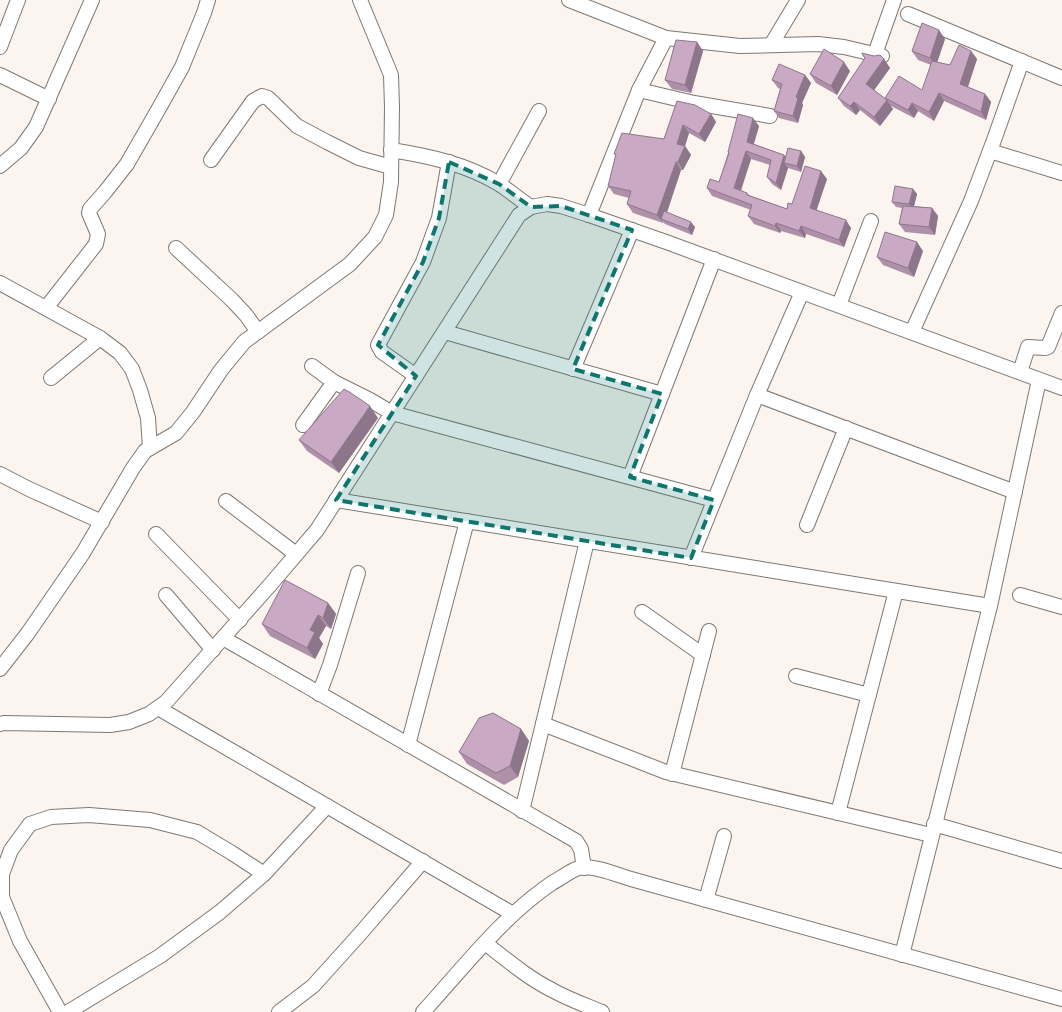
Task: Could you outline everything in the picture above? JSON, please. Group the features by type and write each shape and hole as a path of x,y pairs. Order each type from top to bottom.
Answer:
{"street":[{"path":"0,47 18,0"},
{"path":"0,166 21,148 36,127 92,0"},
{"path":"46,308 96,244 98,234 89,213 90,208 106,192 127,164 158,110 182,67 208,0"},
{"path":"0,668 28,633 78,561 145,450 176,433 193,412 221,370 244,342 350,264 376,237 386,215 391,182 391,75 360,0"},
{"path":"569,0 666,38 740,46 818,44 844,47 879,55 894,0"},
{"path":"771,45 798,0"},
{"path":"908,14 1062,78"},
{"path":"589,215 639,90 666,38"},
{"path":"912,332 971,201 1022,61"},
{"path":"0,75 49,100"},
{"path":"639,90 694,103 770,116"},
{"path":"211,160 253,101 262,96 268,98 298,126 327,142 359,158 391,167"},
{"path":"499,184 539,111"},
{"path":"392,150 430,156 466,167 499,184 531,207"},
{"path":"990,151 1062,172"},
{"path":"416,376 382,352 378,345 424,262 439,218 449,162"},
{"path":"0,724 4,722 110,725 129,722 149,714 166,702 240,620 317,530 519,215 531,207 547,204 561,206 589,215 1062,388"},
{"path":"839,305 871,221"},
{"path":"573,368 632,230"},
{"path":"176,248 232,300 258,332"},
{"path":"630,477 714,260"},
{"path":"0,283 100,338 120,353 132,369 148,418 150,448"},
{"path":"691,558 802,292"},
{"path":"1020,372 1028,347 1045,348 1048,346 1062,313"},
{"path":"445,332 662,394"},
{"path":"51,378 100,338"},
{"path":"312,366 334,382 392,413 714,500"},
{"path":"902,955 990,606 1039,380"},
{"path":"303,426 334,382"},
{"path":"758,395 1014,492"},
{"path":"807,525 846,428"},
{"path":"0,474 102,522"},
{"path":"336,500 990,606"},
{"path":"226,501 296,554"},
{"path":"408,745 467,521"},
{"path":"156,534 240,620"},
{"path":"522,810 587,541"},
{"path":"319,694 358,573"},
{"path":"838,813 896,591"},
{"path":"1020,595 1062,607"},
{"path":"166,596 212,650"},
{"path":"642,612 703,655"},
{"path":"672,774 709,631"},
{"path":"222,638 576,841 581,849 584,868"},
{"path":"796,676 869,695"},
{"path":"158,708 513,914"},
{"path":"543,724 672,774 838,813 933,829 1062,861"},
{"path":"68,1012 160,956 220,912 264,874 327,806"},
{"path":"60,1012 20,941 2,897 2,874 10,850 30,824 51,817 89,814 150,820 197,832 264,874"},
{"path":"706,900 724,836"},
{"path":"279,1012 313,986 359,936 423,861"},
{"path":"423,1012 513,914 536,895 580,868 596,868 1062,999"},
{"path":"485,943 550,990 602,1012"},
{"path":"564,1012 577,1002"}],"highlighted area":[{"path":"449,162 499,184 531,207 561,206 632,230 573,369 662,394 630,477 714,500 691,558 336,500 416,376 378,345 423,262 439,218"}],"building":[{"path":"922,23 939,30 930,58 912,51"},
{"path":"676,40 697,42 685,85 665,80"},
{"path":"959,45 971,51 960,84 985,94 981,112 939,93 929,112 912,103 908,110 885,98 899,76 922,90 932,61 950,65"},
{"path":"824,49 844,62 831,86 810,74"},
{"path":"862,53 874,56 880,55 884,59 866,84 887,100 874,117 854,102 850,106 838,98 865,58"},
{"path":"779,64 805,75 796,97 798,98 793,116 774,111 782,84 772,80"},
{"path":"677,101 695,105 711,114 699,134 683,125 677,144 685,146 678,162 676,162 657,215 627,204 631,191 608,186 616,154 614,154 622,133 664,139"},
{"path":"738,114 753,118 747,142 784,155 776,183 767,177 771,160 746,151 734,188 747,193 747,195 787,209 788,203 792,204 805,166 821,171 810,208 846,220 839,240 801,226 799,231 776,223 775,226 748,216 752,205 707,188 710,179 719,182 729,153"},
{"path":"788,148 801,151 797,166 784,163"},
{"path":"895,186 913,189 909,204 892,202"},
{"path":"903,206 932,208 929,227 899,224"},
{"path":"664,211 691,222 688,229 661,219"},
{"path":"885,232 917,242 908,268 877,257"},
{"path":"344,389 370,406 331,462 299,440"},
{"path":"285,580 328,603 323,618 318,615 310,630 315,632 307,648 262,624"},
{"path":"493,713 521,729 510,766 496,773 459,752 479,718"}]}
